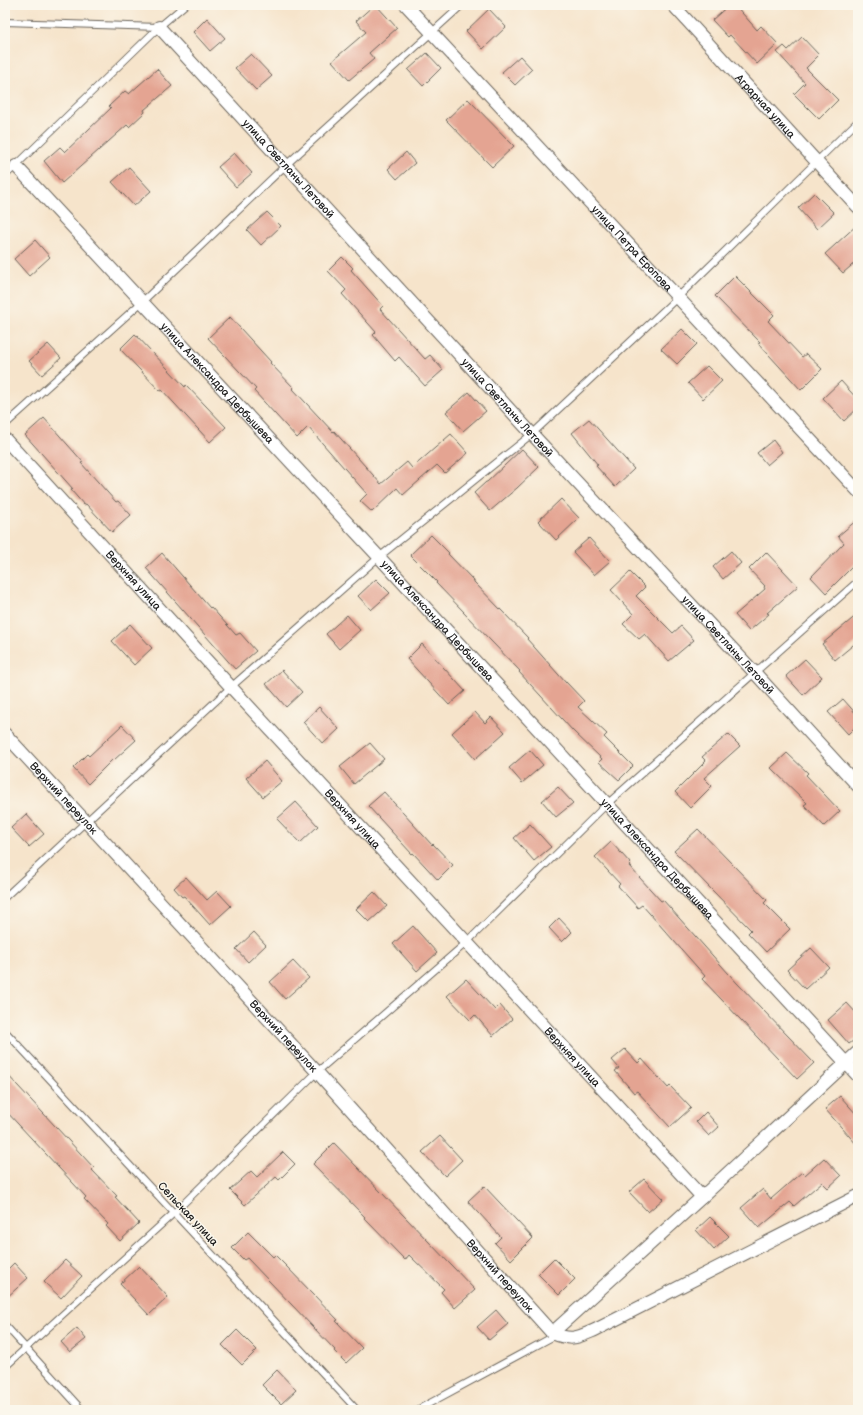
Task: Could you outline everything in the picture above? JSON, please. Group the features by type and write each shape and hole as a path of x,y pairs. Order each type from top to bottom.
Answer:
{"street":[{"name":"улица Петра Еропова","path":"406,5 858,491"},
{"name":"Аграрная улица","path":"672,5 858,206"},
{"name":"улица Светланы Летовой","path":"159,27 532,434 755,673 858,786"},
{"name":"улица Александра Дербышева","path":"16,166 858,1076"},
{"name":"Верхняя улица","path":"5,439 466,943 702,1197"},
{"name":"Верхний переулок","path":"5,734 317,1072 556,1335"},
{"path":"556,1335 858,1052"},
{"path":"556,1335 576,1338 595,1330 858,1196"}],"lane":[{"path":"5,176 159,27 184,5"},
{"path":"5,425 142,301 286,165 462,5"},
{"path":"5,22 159,27"},
{"path":"5,897 85,821 231,687 379,557 532,434 678,298 858,121"},
{"path":"5,1367 174,1213 317,1072 466,943 607,804 858,581"},
{"name":"Сельская улица","path":"5,1031 357,1410"},
{"path":"5,1325 82,1410"},
{"path":"417,1410 556,1335"}],"building":[{"path":"374,5 376,5 397,28 369,53 374,59 349,80 332,61 366,32 356,21"},
{"path":"729,5 735,5 757,30 761,26 778,44 757,64 730,35 728,37 712,20"},
{"path":"489,9 506,27 483,49 466,31"},
{"path":"207,18 225,38 210,51 193,32"},
{"path":"802,37 819,55 806,68 838,100 819,119 794,94 805,83 777,52 784,46 788,50"},
{"path":"427,53 441,68 423,86 408,70"},
{"path":"251,54 272,76 256,90 235,68"},
{"path":"520,56 532,69 515,85 502,72"},
{"path":"157,69 172,86 144,110 145,112 129,127 127,125 62,183 44,161 60,147 65,152 111,108 109,106 125,91 129,94"},
{"path":"468,99 514,146 492,167 446,120"},
{"path":"406,152 415,163 397,179 388,169"},
{"path":"234,153 252,173 236,187 218,167"},
{"path":"129,167 151,191 134,206 112,182"},
{"path":"814,193 834,213 817,229 798,208"},
{"path":"267,212 281,226 261,245 247,230"},
{"path":"858,224 858,260 843,273 825,254"},
{"path":"35,240 50,257 29,276 14,259"},
{"path":"342,257 353,268 351,270 383,306 380,309 425,359 430,355 443,370 425,386 399,357 395,361 373,335 376,332 342,294 346,290 328,271"},
{"path":"735,276 774,315 768,321 802,357 806,354 822,369 801,390 758,343 760,342 715,296"},
{"path":"230,317 294,388 293,389 333,432 334,431 381,484 407,462 412,468 451,434 468,453 445,473 437,465 403,495 397,488 372,512 360,501 367,494 308,427 297,438 254,391 256,389 208,338"},
{"path":"682,329 697,344 677,364 661,349"},
{"path":"135,334 185,387 186,385 226,427 210,442 162,390 160,391 120,349"},
{"path":"48,344 61,358 42,375 29,361"},
{"path":"707,366 722,381 703,399 688,383"},
{"path":"841,381 858,400 858,408 844,421 823,398"},
{"path":"469,392 486,411 463,431 446,412"},
{"path":"44,418 83,462 81,463 116,502 118,501 131,515 112,532 86,504 84,505 71,490 73,489 25,435"},
{"path":"589,419 634,469 615,487 596,466 598,465 572,433"},
{"path":"773,440 782,452 767,465 757,453"},
{"path":"522,449 539,467 490,511 474,493"},
{"path":"561,499 579,518 556,540 538,521"},
{"path":"858,519 858,561 826,593 811,577 844,543 838,536"},
{"path":"431,535 528,638 527,639 566,683 584,701 578,707 607,734 604,737 633,766 619,780 599,762 602,759 573,731 519,672 520,671 410,555"},
{"path":"589,538 610,561 594,575 573,552"},
{"path":"731,551 741,563 723,579 713,567"},
{"path":"766,552 798,586 749,631 735,615 765,589 765,586 749,569"},
{"path":"162,553 210,608 211,607 236,635 240,633 256,651 235,669 146,568"},
{"path":"630,572 645,587 636,596 673,633 681,626 694,640 669,661 645,634 639,639 623,624 633,614 611,590"},
{"path":"376,579 390,593 371,610 358,596"},
{"path":"858,614 858,641 835,660 822,644"},
{"path":"347,615 360,630 339,649 326,634"},
{"path":"130,624 152,648 134,665 112,641"},
{"path":"422,644 465,691 449,705 407,659"},
{"path":"805,659 822,677 803,695 786,676"},
{"path":"282,670 302,692 286,707 266,684"},
{"path":"843,699 858,716 858,724 848,734 828,712"},
{"path":"319,707 339,729 323,744 303,722"},
{"path":"475,712 485,723 491,717 505,732 475,759 452,733"},
{"path":"122,725 136,740 114,760 113,759 88,784 73,768 87,754 89,756"},
{"path":"728,734 740,746 704,778 712,786 690,808 675,792 706,761 702,757"},
{"path":"370,743 384,759 354,784 340,767"},
{"path":"530,750 543,765 522,783 509,768"},
{"path":"787,753 808,773 806,775 840,811 824,826 804,805 807,803 771,768"},
{"path":"265,761 282,781 263,797 246,778"},
{"path":"558,787 573,803 556,817 542,801"},
{"path":"384,792 432,845 433,844 453,865 438,880 368,806"},
{"path":"296,802 318,826 300,843 277,819"},
{"path":"26,814 44,834 29,847 11,828"},
{"path":"530,824 551,847 534,861 514,838"},
{"path":"698,829 767,900 764,903 790,929 766,952 748,933 751,930 674,851"},
{"path":"611,842 631,864 629,866 661,901 663,900 737,983 814,1063 797,1079 702,979 705,976 642,905 638,908 618,886 620,884 595,857"},
{"path":"186,877 207,900 217,891 231,906 210,925 184,896 182,897 174,888"},
{"path":"374,892 387,906 369,922 356,909"},
{"path":"559,918 572,932 562,942 549,928"},
{"path":"413,926 437,953 417,971 393,944"},
{"path":"254,932 266,945 248,962 236,949"},
{"path":"811,948 829,967 805,989 787,970"},
{"path":"293,961 309,978 285,999 270,982"},
{"path":"466,979 495,1010 500,1005 512,1019 493,1036 475,1015 470,1020 447,996"},
{"path":"847,1003 858,1015 858,1037 849,1044 828,1020"},
{"path":"625,1049 638,1063 642,1059 668,1088 670,1086 691,1108 670,1127 637,1091 634,1093 615,1071 619,1068 612,1060"},
{"path":"5,1072 94,1168 92,1170 117,1196 115,1197 139,1223 120,1241 106,1226 108,1224 84,1199 86,1197 5,1110"},
{"path":"840,1096 858,1116 858,1146 825,1109"},
{"path":"706,1112 719,1127 709,1136 696,1122"},
{"path":"440,1136 462,1160 445,1176 422,1152"},
{"path":"334,1143 475,1290 455,1308 441,1292 444,1289 409,1255 405,1260 313,1164"},
{"path":"283,1152 295,1164 279,1180 276,1177 245,1205 230,1190 251,1171 257,1177"},
{"path":"824,1158 841,1176 828,1188 822,1182 794,1206 790,1202 759,1228 741,1208 763,1189 771,1199 802,1172 805,1175"},
{"path":"644,1179 663,1199 648,1212 629,1192"},
{"path":"484,1186 533,1238 511,1260 495,1243 501,1237 468,1201"},
{"path":"710,1217 729,1236 714,1250 696,1230"},
{"path":"248,1232 273,1257 275,1255 287,1267 338,1320 336,1321 362,1348 346,1363 247,1258 244,1260 232,1248"},
{"path":"554,1258 575,1279 559,1295 538,1274"},
{"path":"65,1260 82,1276 61,1298 44,1282"},
{"path":"14,1263 28,1278 5,1299 5,1272"},
{"path":"139,1266 168,1297 149,1315 120,1284"},
{"path":"496,1310 508,1324 489,1340 477,1327"},
{"path":"77,1328 86,1339 70,1352 61,1342"},
{"path":"237,1330 257,1350 242,1365 222,1345"},
{"path":"277,1370 296,1390 281,1404 262,1385"}]}
